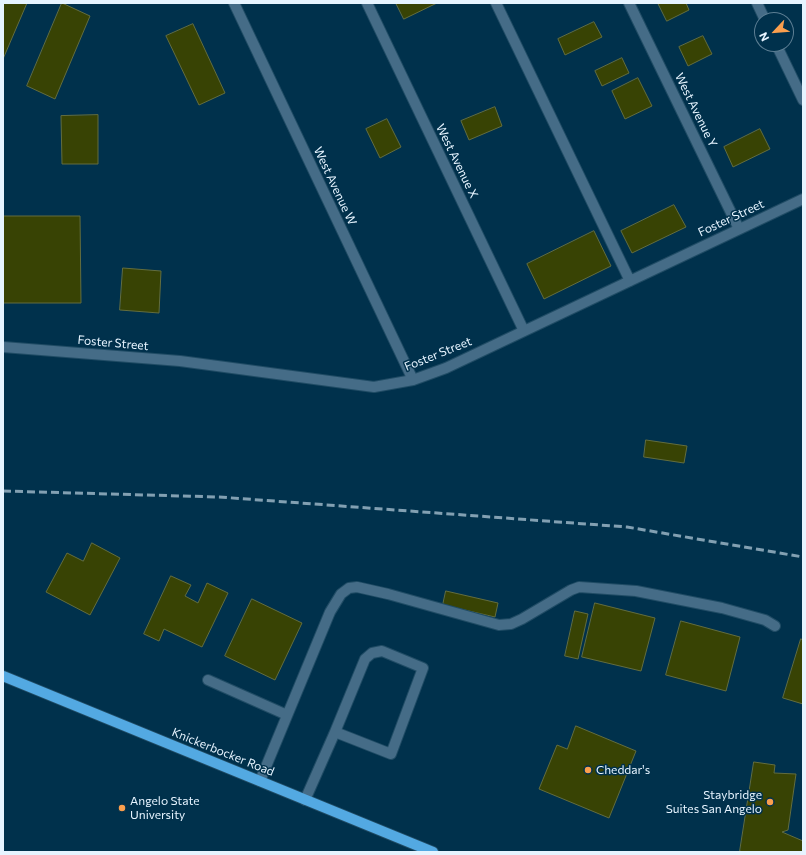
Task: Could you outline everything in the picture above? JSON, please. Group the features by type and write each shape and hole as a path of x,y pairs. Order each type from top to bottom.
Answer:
{"main road":[{"name":"Knickerbocker Road","path":"3,676 433,852"}],"street":[{"name":"West Avenue W","path":"234,3 413,380"},
{"name":"West Avenue X","path":"367,3 524,331"},
{"path":"496,3 630,281"},
{"name":"West Avenue Y","path":"629,3 739,229"},
{"path":"756,3 761,12"},
{"path":"780,52 803,100"},
{"name":"Foster Street","path":"3,347 180,361 374,387 413,380 446,368 803,198"},
{"path":"260,781 330,612 340,594 349,588 357,587 388,594 499,625 511,624 522,619 571,590 579,587 636,591 722,608 765,620 775,626"},
{"path":"305,800 335,732 364,659 372,653 382,651 423,668 391,754 335,732"},
{"path":"208,680 287,715"}],"building":[{"path":"3,3 27,3 3,59"},
{"path":"62,3 90,16 55,99 27,86"},
{"path":"396,3 437,3 404,19"},
{"path":"658,3 686,3 689,10 667,21"},
{"path":"594,22 602,37 565,55 558,39"},
{"path":"193,24 225,93 199,105 166,36"},
{"path":"703,36 712,54 688,66 679,47"},
{"path":"622,58 629,73 602,86 595,71"},
{"path":"638,78 652,106 625,119 612,91"},
{"path":"495,107 502,126 469,140 461,121"},
{"path":"98,115 98,164 62,164 61,116"},
{"path":"387,119 401,147 380,158 366,129"},
{"path":"760,129 770,149 733,167 724,147"},
{"path":"674,205 686,227 632,253 621,231"},
{"path":"3,216 80,216 81,303 3,303"},
{"path":"594,231 611,266 544,299 527,264"},
{"path":"123,268 161,271 159,313 120,310"},
{"path":"646,440 687,446 684,463 644,457"},
{"path":"92,543 120,558 90,615 46,592 67,553 83,561"},
{"path":"171,576 191,585 185,596 198,603 207,583 228,593 202,647 164,629 159,641 144,634"},
{"path":"446,591 498,603 495,617 443,605"},
{"path":"252,599 302,623 275,680 225,656"},
{"path":"595,603 655,618 641,671 582,657"},
{"path":"575,611 588,614 578,659 565,656"},
{"path":"681,621 740,637 726,691 666,675"},
{"path":"801,639 803,640 803,704 783,698"},
{"name":"Cheddar's","path":"576,726 636,751 609,818 539,789 557,745 567,749"},
{"name":"Staybridge Suites San Angelo","path":"754,762 775,765 774,773 796,774 788,830 782,832 803,841 803,852 740,851"}],"railway":[{"path":"3,491 219,497 627,527 803,557"}],"place":[{"name":"Cheddar's","path":"588,770"},
{"name":"Staybridge Suites San Angelo","path":"770,802"},
{"name":"Angelo State University","path":"122,808"}]}
